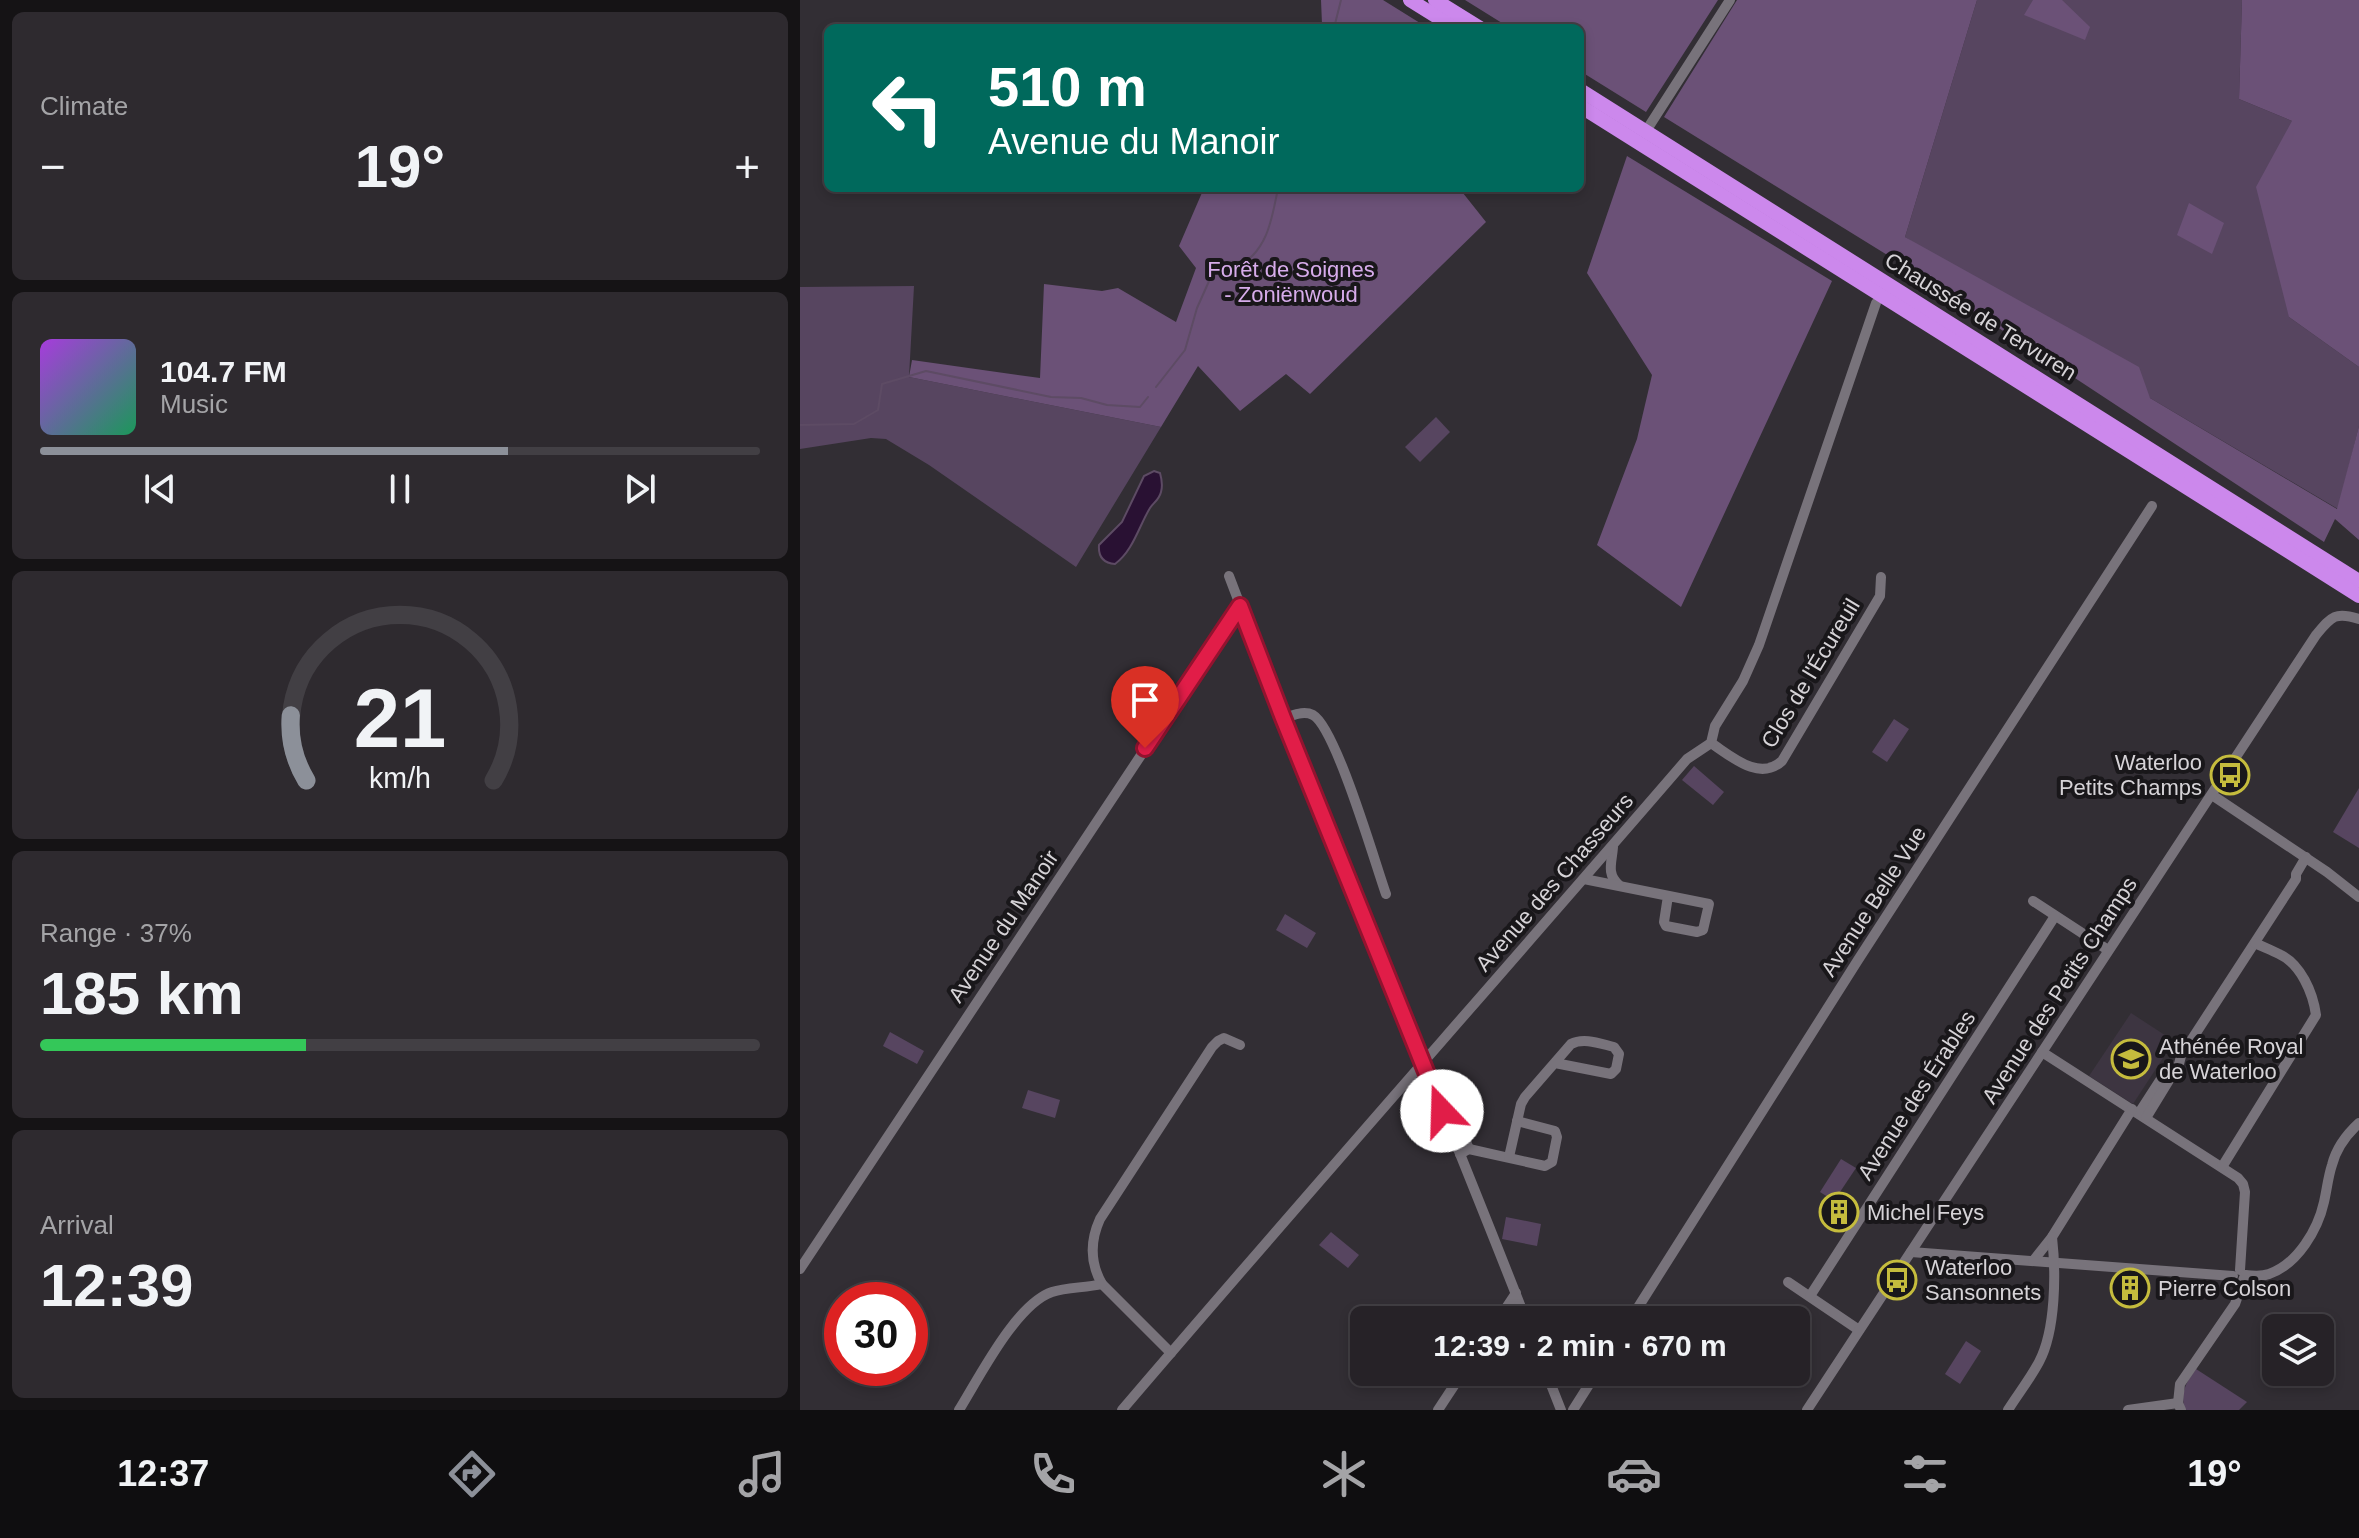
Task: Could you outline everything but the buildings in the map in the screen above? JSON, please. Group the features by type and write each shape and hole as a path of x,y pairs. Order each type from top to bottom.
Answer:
{"highway":[{"path":"1410,0 1449,24"},
{"path":"1435,0 1474,24"},
{"name":"Chaussée de Tervuren","path":"1584,92 2359,581"},
{"name":"Chaussée de Tervuren","path":"1584,109 2359,596"},
{"path":"2344,587 2359,605"}],"street":[{"path":"1646,131 1730,0"},
{"name":"Avenue des Chasseurs","path":"1122,1410 1687,759 1711,743 1715,726 1743,681 1759,645 1876,303"},
{"name":"Avenue Belle Vue","path":"1639,1306 2152,506"},
{"path":"1229,576 1442,1111 1465,1152 1521,1306"},
{"name":"Clos de l'Écureuil","path":"1711,743 1750,768 1776,767 1880,596 1881,577"},
{"name":"Avenue du Manoir","path":"800,1269 1240,606"},
{"name":"Avenue des Petits Champs","path":"1807,1410 2316,635 2337,615 2359,619"},
{"path":"1283,718 1303,713 1320,721 1336,751 1386,894"},
{"path":"2212,795 2310,860 2359,897"},
{"path":"1613,845 1610,872 1619,885"},
{"path":"2033,1261 2172,1062 2181,1056 2296,879 2296,874 2310,860"},
{"path":"1584,879 1709,904 1703,930 1697,932 1666,926 1668,896"},
{"path":"2033,901 2108,950"},
{"name":"Avenue des Érables","path":"1810,1296 2055,916"},
{"path":"2222,1167 2316,1015 2314,999 2293,963 2257,939"},
{"path":"1171,1353 1102,1284 1096,1274 1092,1245 1094,1231 1212,1047 1224,1038 1240,1045"},
{"path":"1509,1157 1525,1097 1555,1063 1576,1041 1614,1047 1619,1054 1616,1069 1611,1074 1555,1063"},
{"path":"2042,1052 2238,1178 2245,1192 2240,1276 2235,1304 2180,1384 2180,1407 2128,1410"},
{"path":"1465,1152 1509,1157 1545,1166 1552,1162 1557,1137 1555,1131 1517,1121"},
{"path":"1911,1252 2240,1276 2270,1274 2295,1257 2317,1223 2332,1162 2342,1143 2359,1123"},
{"path":"2008,1410 2040,1360 2047,1341 2055,1262 2052,1237"},
{"path":"1788,1282 1859,1330"},
{"path":"959,1410 1013,1326 1036,1300 1051,1292 1102,1284"},
{"path":"1507,1306 1516,1293"},
{"path":"1438,1410 1454,1386"},
{"path":"1552,1386 1561,1410"},
{"path":"1573,1410 1588,1386"}],"shaded area":[{"path":"1977,0 2242,0 2239,99 2292,121 2289,317 2359,367 2359,426 2338,509 2150,398 1905,237"},
{"path":"914,286 909,377 1161,427 1076,567 929,465 886,439 871,438 800,449 800,287"},
{"path":"1436,417 1450,432 1420,462 1405,447"},
{"path":"1154,471 1160,473 1161,478 1159,497 1127,552 1115,564 1102,559 1099,545 1122,522 1144,476"},
{"path":"1894,719 1909,729 1887,762 1872,752"},
{"path":"1694,766 1724,792 1713,805 1682,780"},
{"path":"2359,788 2359,848 2333,832"},
{"path":"1285,914 1316,933 1307,948 1276,930"},
{"name":"Athénée Royal de Waterloo","path":"2131,1013 2174,1041 2133,1104 2089,1076"},
{"path":"890,1032 924,1051 917,1064 883,1046"},
{"path":"1028,1090 1060,1100 1055,1118 1022,1108"},
{"path":"1841,1159 1856,1168 1834,1201 1820,1192"},
{"path":"1506,1217 1541,1224 1537,1246 1502,1239"},
{"path":"1331,1232 1359,1255 1348,1268 1319,1245"},
{"path":"1966,1341 1981,1351 1960,1384 1945,1374"},
{"path":"2196,1369 2247,1402 2239,1410 2185,1410 2185,1388"}],"green space":[{"path":"1321,0 1383,0 1422,24 1322,24"},
{"path":"1465,0 1718,0 1646,112 1584,73 1584,24 1504,24"},
{"path":"1737,0 1977,0 1905,237 2139,367 2150,398 2337,509 2359,426 2359,540 2335,519 2324,542 1897,261 1664,117"},
{"path":"2033,0 2062,0 2090,27 2085,40 2024,15"},
{"path":"2242,0 2359,0 2359,367 2289,317 2256,187 2292,121 2239,99"},
{"path":"1627,156 1832,281 1681,607 1597,545 1637,439 1652,375 1587,273"},
{"name":"Forêt de Soignes - Zoniënwoud","path":"1202,192 1462,192 1486,222 1310,394 1286,374 1240,411 1198,366 1161,427 909,377 912,360 1040,378 1044,284 1102,291 1118,288 1176,322 1196,268 1179,246"},
{"path":"2189,203 2224,223 2212,254 2177,235"}],"waterway":[{"path":"1335,24 1341,0"},
{"path":"1156,387 1185,350 1197,308 1214,270 1239,266 1263,242 1277,192"},
{"path":"800,425 854,424 878,410 882,384 926,371 1051,397 1081,398 1107,405 1140,407 1148,397"}],"place":[{"name":"Waterloo Petits Champs","path":"2230,775"},
{"name":"Athénée Royal de Waterloo","path":"2131,1059"},
{"name":"Michel Feys","path":"1839,1212"},
{"name":"Waterloo Sansonnets","path":"1897,1280"},
{"name":"Pierre Colson","path":"2130,1288"}],"route":[{"path":"1145,748 1240,606 1442,1111"}]}
